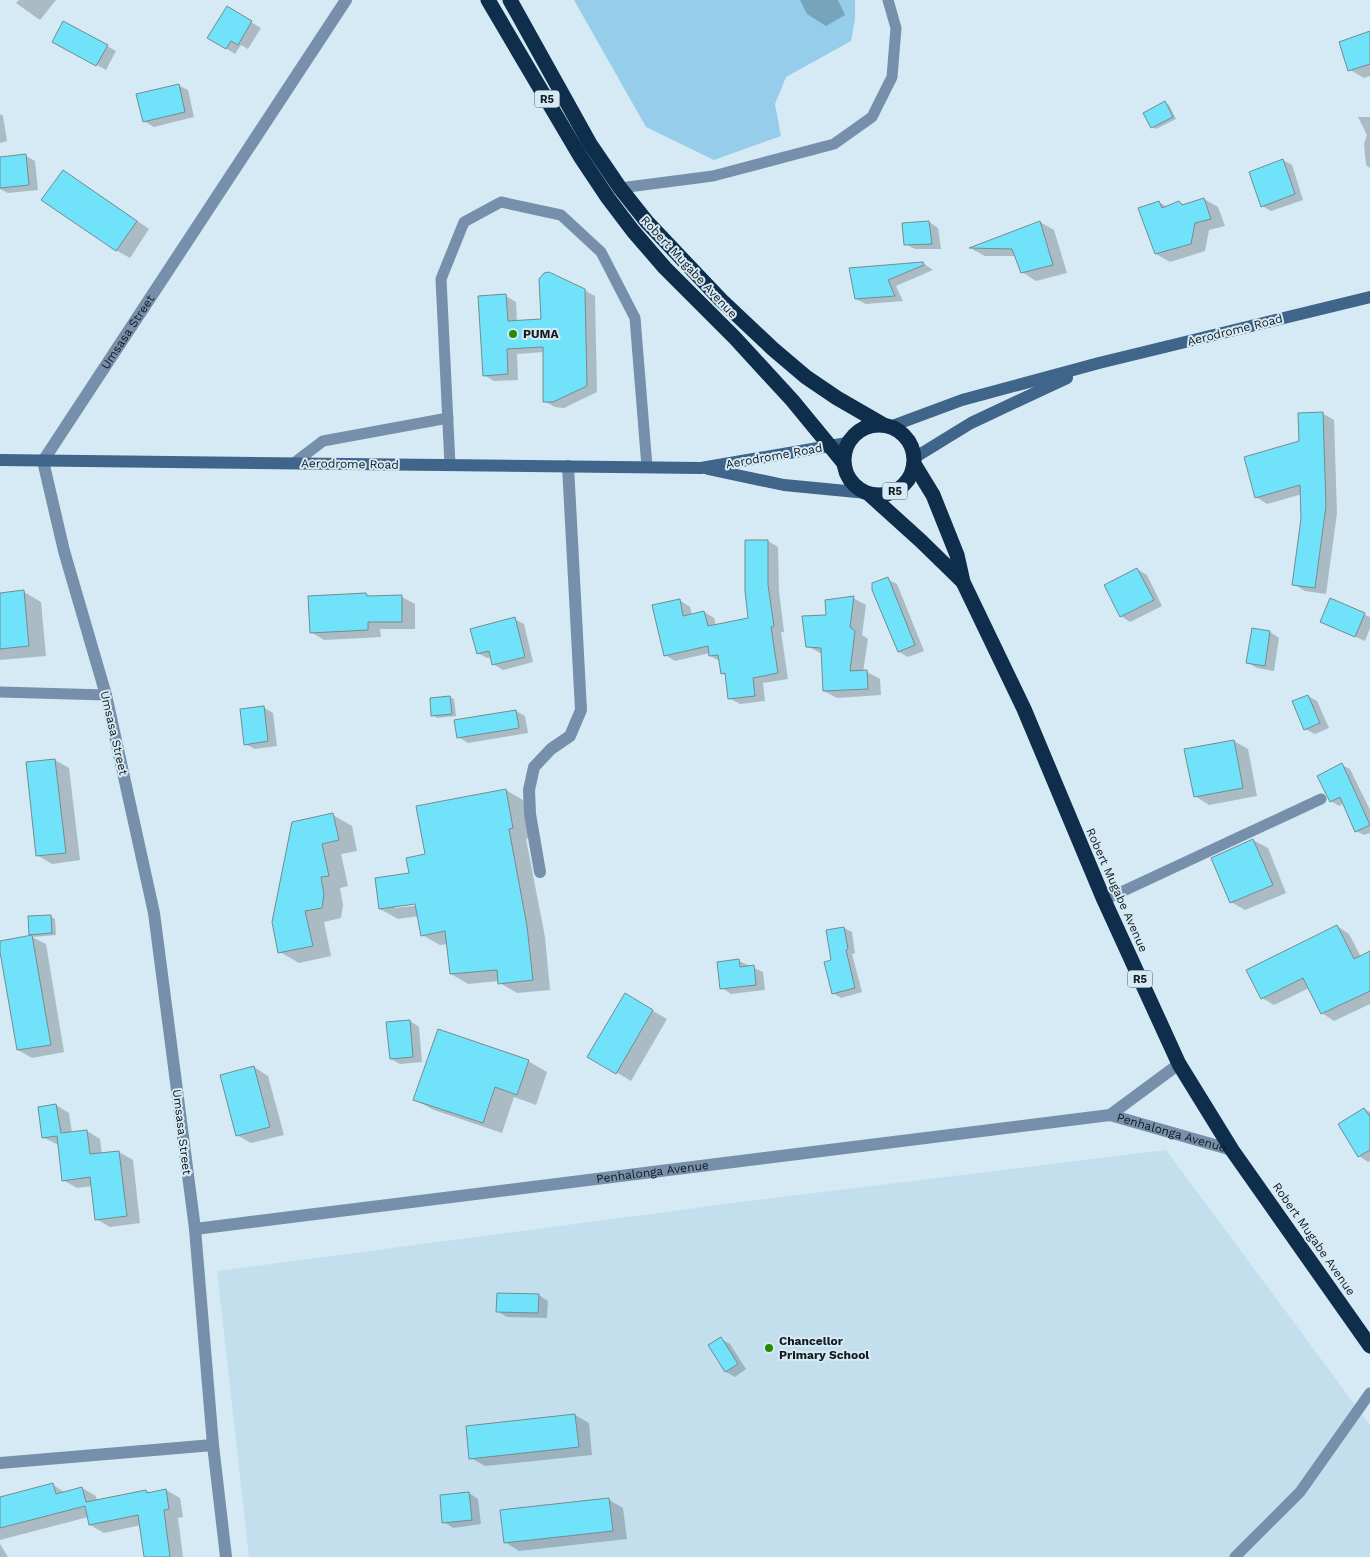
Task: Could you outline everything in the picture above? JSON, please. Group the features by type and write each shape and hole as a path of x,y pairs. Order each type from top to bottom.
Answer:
{"highway":[{"name":"Robert Mugabe Avenue","path":"488,0 580,156 633,231 665,268 735,338 792,400 843,462"},
{"name":"Robert Mugabe Avenue","path":"510,0 590,144 620,188 676,254 773,349 814,382 854,409 887,425"},
{"path":"843,462 844,452 854,434 862,428 872,425 887,425"},
{"name":"R5","path":"843,462 848,478 853,484 868,494 881,495 893,492 903,486 911,476 914,461 912,448 908,439 901,431 887,425"},
{"name":"Robert Mugabe Avenue","path":"914,461 933,495 947,528 957,554 963,582 1024,709 1104,900 1179,1064 1232,1150 1370,1346"},
{"name":"Robert Mugabe Avenue","path":"868,494 921,541 963,582"}],"street":[{"name":"Umsasa Street","path":"226,1557 213,1445 195,1229 154,913 106,695 64,552 43,461 346,0"},
{"name":"Aerodrome Road","path":"887,425 962,400 1099,363 1368,301"},
{"name":"Aerodrome Road","path":"914,461 971,423 1099,363"},
{"name":"Aerodrome Road","path":"701,468 848,442"},
{"name":"Aerodrome Road","path":"0,460 701,468 784,485 868,494"},
{"path":"540,872 529,798 534,767 552,749 570,736 581,710 568,466"},
{"name":"Penhalonga Avenue","path":"1110,1115 1179,1064"},
{"name":"Penhalonga Avenue","path":"195,1229 1110,1115 1232,1150"},
{"path":"0,1463 213,1445"}],"lane":[{"path":"620,188 713,176 834,144 872,117 892,77 896,28 888,0"},
{"path":"450,465 441,279 464,222 501,202 561,215 601,252 635,318 647,467"},
{"path":"294,463 323,441 448,418"},
{"path":"0,692 106,695"},
{"path":"1104,900 1322,798"},
{"path":"1235,1557 1300,1492 1370,1394"}],"shaded area":[{"path":"574,0 855,0 855,19 851,41 786,77 775,104 781,136 714,160 646,127"},
{"name":"Chancellor Primary School","path":"1166,1150 1370,1425 1370,1557 249,1557 217,1271 741,1202"}],"building":[{"path":"227,6 252,21 238,45 231,41 226,49 207,38"},
{"path":"63,21 108,45 96,66 52,42"},
{"path":"1370,31 1370,64 1348,71 1339,42"},
{"path":"179,84 185,112 143,122 136,94"},
{"path":"1165,101 1173,117 1151,128 1143,113"},
{"path":"26,154 29,185 0,188 0,157"},
{"path":"1283,159 1295,194 1261,207 1249,172"},
{"path":"63,170 137,221 116,251 41,200"},
{"path":"1204,198 1211,219 1195,223 1191,244 1155,254 1138,208 1159,201 1162,208 1179,201 1182,205"},
{"path":"929,221 932,244 904,245 902,223"},
{"path":"1040,221 1053,265 1021,273 1012,249 969,248"},
{"path":"923,262 924,265 888,280 895,296 855,299 849,268"},
{"path":"549,272 585,289 587,386 553,402 543,402 543,347 507,349 508,374 483,376 478,296 506,294 508,321 541,319 539,279 544,273"},
{"path":"1323,412 1326,506 1315,588 1292,585 1301,519 1300,485 1255,498 1244,457 1299,441 1298,413"},
{"path":"745,540 768,540 768,585 774,626 771,627 778,673 753,678 755,696 728,699 725,673 721,674 718,655 709,656 708,646 664,656 652,605 680,599 683,616 704,611 708,626 748,618 745,591"},
{"path":"1137,568 1154,600 1120,617 1104,585"},
{"path":"888,577 915,645 898,652 872,590 872,583"},
{"path":"24,590 29,646 0,649 0,593"},
{"path":"366,593 367,596 402,595 402,622 368,622 368,630 310,633 308,596"},
{"path":"854,596 850,627 855,631 850,671 867,670 868,689 823,691 821,648 806,647 802,616 826,615 825,600"},
{"path":"1330,598 1365,613 1355,637 1320,622"},
{"path":"515,617 525,657 492,665 489,651 477,654 470,629"},
{"path":"1252,628 1270,631 1265,666 1246,663"},
{"path":"1308,695 1320,723 1304,730 1292,701"},
{"path":"450,696 452,714 431,716 430,698"},
{"path":"264,706 268,741 244,745 240,709"},
{"path":"516,710 519,728 457,738 454,720"},
{"path":"1234,740 1243,788 1194,797 1184,749"},
{"path":"55,759 66,853 36,856 26,762"},
{"path":"1342,763 1370,825 1355,832 1340,797 1330,802 1317,776"},
{"path":"506,789 513,828 509,829 527,926 533,980 498,984 497,970 450,974 445,931 421,936 415,904 379,909 375,878 409,873 406,858 425,854 416,806"},
{"path":"333,813 339,840 322,844 329,876 321,877 324,894 322,908 305,911 313,946 278,953 272,922 292,822"},
{"path":"1253,839 1273,885 1230,903 1211,858"},
{"path":"51,915 52,933 29,935 28,916"},
{"path":"1337,925 1354,959 1370,951 1370,991 1321,1014 1303,978 1261,999 1246,970"},
{"path":"844,927 848,949 846,950 855,988 832,994 824,962 831,960 826,930"},
{"path":"32,935 51,1045 17,1050 0,952 0,941"},
{"path":"739,959 740,967 754,965 756,985 720,989 717,962"},
{"path":"625,993 653,1010 616,1074 587,1057"},
{"path":"410,1020 413,1057 390,1059 386,1022"},
{"path":"438,1029 529,1060 517,1095 495,1087 483,1123 413,1100"},
{"path":"254,1066 270,1127 236,1136 220,1075"},
{"path":"56,1104 61,1133 87,1130 90,1154 119,1151 127,1216 95,1220 90,1177 62,1181 57,1136 42,1138 38,1107"},
{"path":"1364,1108 1370,1117 1370,1150 1358,1157 1338,1124"},
{"path":"497,1293 539,1294 538,1313 496,1312"},
{"path":"721,1337 738,1364 725,1372 708,1345"},
{"path":"575,1414 579,1447 469,1459 466,1426"},
{"path":"53,1483 56,1494 82,1487 86,1502 146,1490 147,1493 166,1489 169,1509 164,1510 170,1557 144,1557 138,1515 89,1525 85,1506 0,1528 0,1497"},
{"path":"469,1492 472,1520 442,1523 440,1495"},
{"path":"609,1498 613,1531 504,1543 500,1510"}],"place":[{"name":"PUMA","path":"513,334"},
{"name":"Chancellor Primary School","path":"769,1348"}]}
